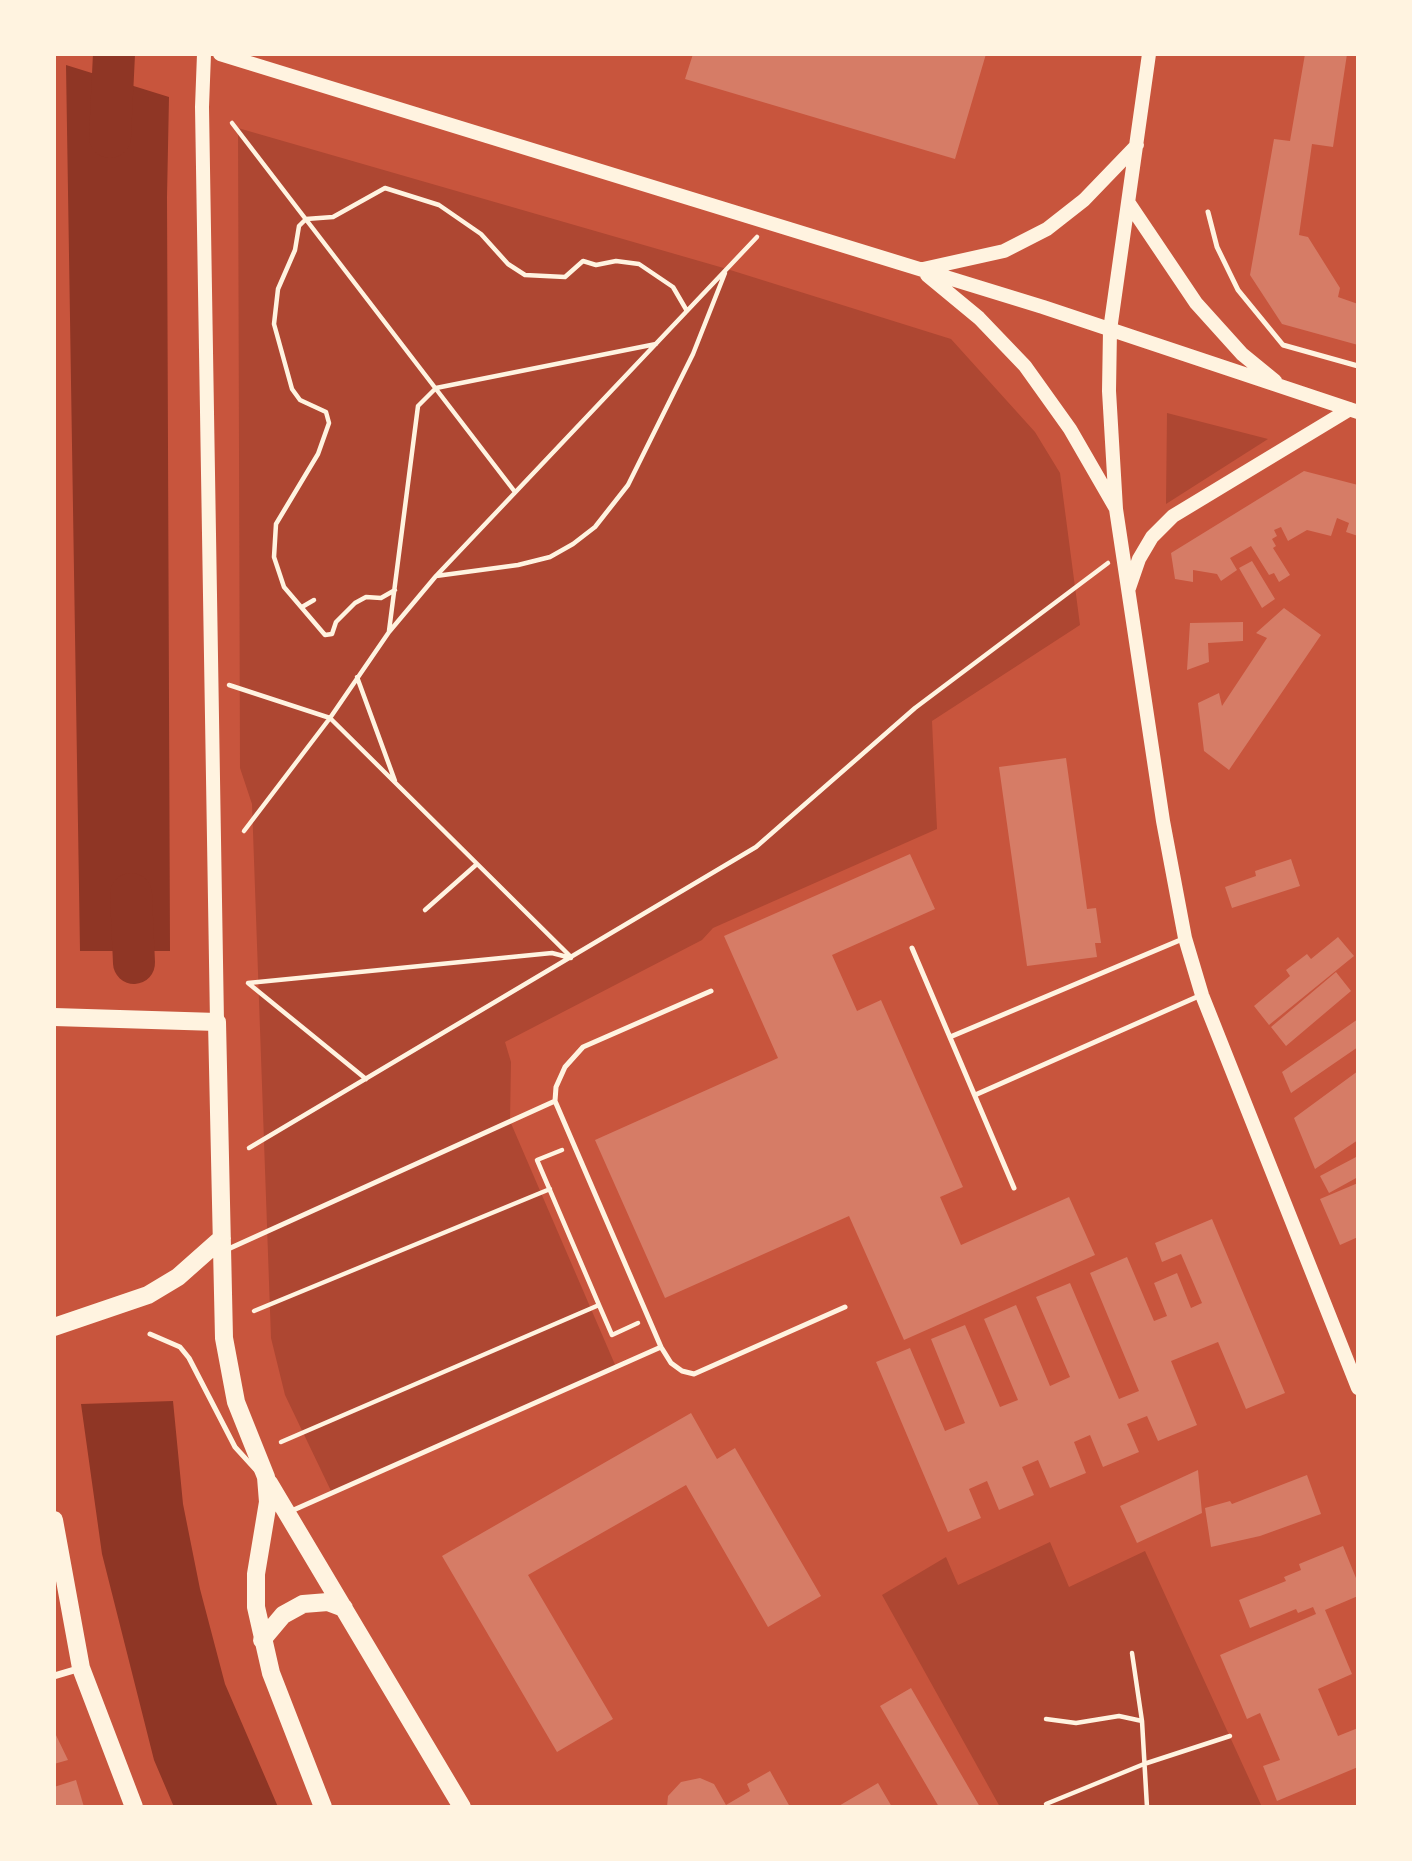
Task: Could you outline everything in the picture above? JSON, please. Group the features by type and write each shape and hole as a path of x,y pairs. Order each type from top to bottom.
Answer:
{"main road":[{"path":"204,54 202,107 217,1022 222,1245 228,1363 244,1426 266,1477 462,1807"},
{"path":"220,54 920,269 1354,410"},
{"path":"1149,54 1110,330 1109,391 1116,509 1163,821 1185,938 1202,995 1358,1388"},
{"path":"920,269 1004,251 1047,229 1084,200 1137,145"},
{"path":"1128,202 1196,303 1242,354 1282,387"},
{"path":"920,269 979,318 1025,366 1070,429 1116,509"},
{"path":"1128,590 1139,559 1152,537 1173,516 1354,410"},
{"path":"54,1017 217,1022"},
{"path":"54,1327 135,1301 178,1277 222,1245"},
{"path":"266,1477 268,1516 255,1590 262,1640 281,1701 323,1807"},
{"path":"54,1520 81,1668 134,1807"},
{"path":"262,1640 283,1615 303,1604 328,1602 344,1608"}],"street":[{"path":"54,1676 81,1668"}],"lane":[{"path":"1208,212 1217,247 1238,290 1283,345 1358,366"},
{"path":"950,1037 1185,938"},
{"path":"912,948 1014,1188"},
{"path":"711,991 583,1047 565,1067 556,1087 555,1101 573,1145 661,1347 671,1363 682,1371 694,1374 845,1307"},
{"path":"975,1095 1202,995"},
{"path":"222,1245 555,1101"},
{"path":"150,1334 180,1347 189,1357 235,1447 266,1477"},
{"path":"287,1513 661,1347"}],"path":[{"path":"232,123 515,492"},
{"path":"395,590 381,598 366,597 355,603 343,613 332,634 325,635 284,587 274,557 276,524 318,454 329,422 326,412 299,400 292,389 274,324 278,289 295,250 299,226 306,219 333,217 385,188 439,205 481,234 508,264 525,275 565,277 583,261 596,265 616,261 639,264 673,287 687,311"},
{"path":"244,831 330,718 389,632 436,576 770,224"},
{"path":"436,576 519,565 550,557 595,527 628,485 693,354 727,269"},
{"path":"389,632 418,405 436,388 656,344"},
{"path":"249,1148 756,848 915,708 1123,552"},
{"path":"302,607 314,600"},
{"path":"357,676 397,784"},
{"path":"226,684 330,718 572,958"},
{"path":"425,910 477,864"},
{"path":"366,1079 248,983 551,953 572,958"},
{"path":"573,1145 537,1160 612,1335 649,1319"},
{"path":"254,1311 550,1189"},
{"path":"281,1441 599,1305"},
{"path":"1132,1653 1142,1721 1147,1807"},
{"path":"1045,1719 1076,1723 1119,1716 1142,1721"},
{"path":"1046,1804 1144,1765 1230,1736"}],"shaded area":[{"path":"66,65 169,97 167,197 170,951 80,951"},
{"path":"238,128 727,269 951,339 1035,432 1060,473 1080,625 932,721 937,829 713,928 702,940 505,1042 511,1062 510,1121 616,1367 332,1493 285,1395 271,1338 252,804 240,768"},
{"path":"1167,413 1268,439 1166,504"},
{"path":"173,1401 183,1504 200,1589 225,1684 278,1807 174,1807 154,1760 102,1554 81,1404"},
{"path":"1050,1542 1069,1587 1145,1551 1262,1807 1000,1807 882,1595 946,1557 958,1585"}],"building":[{"path":"693,54 986,54 955,159 685,79"},
{"path":"1305,54 1347,54 1333,147 1312,144 1299,235 1308,237 1340,288 1338,297 1358,304 1358,345 1282,324 1250,275 1274,139 1290,141"},
{"path":"1304,471 1358,485 1358,536 1346,532 1349,523 1337,518 1331,536 1307,530 1288,541 1281,527 1274,530 1277,536 1272,539 1276,546 1273,548 1290,575 1279,582 1274,573 1269,575 1251,546 1230,558 1237,570 1221,581 1217,574 1193,570 1193,582 1175,579 1171,553"},
{"path":"1252,561 1275,599 1262,608 1239,568"},
{"path":"1284,608 1321,635 1229,770 1204,751 1198,703 1219,693 1222,706 1267,638 1256,633"},
{"path":"1243,622 1243,641 1208,643 1209,662 1187,670 1190,623"},
{"path":"1066,758 1087,909 1096,908 1101,943 1095,943 1097,957 1027,966 999,767"},
{"path":"910,854 935,909 832,955 857,1011 881,1000 963,1187 940,1197 961,1245 1069,1197 1095,1255 904,1340 849,1216 665,1298 595,1140 778,1058 724,936"},
{"path":"1291,859 1300,886 1232,908 1225,887 1256,876 1255,871"},
{"path":"1338,937 1354,956 1269,1025 1254,1006 1290,976 1286,970 1307,954 1311,959"},
{"path":"1336,972 1351,991 1286,1046 1271,1027"},
{"path":"1358,1019 1358,1047 1291,1093 1282,1072"},
{"path":"1358,1071 1358,1140 1315,1169 1294,1118"},
{"path":"1358,1156 1358,1177 1329,1193 1320,1176"},
{"path":"1358,1183 1358,1237 1340,1245 1320,1199"},
{"path":"1212,1219 1285,1393 1246,1409 1218,1342 1171,1361 1197,1425 1158,1441 1147,1416 1127,1424 1139,1452 1103,1467 1090,1435 1074,1442 1086,1473 1050,1488 1038,1460 1022,1467 1034,1495 999,1510 987,1481 969,1489 981,1518 948,1532 876,1362 910,1348 945,1431 965,1423 931,1339 965,1325 1000,1407 1018,1400 984,1319 1016,1305 1050,1386 1070,1377 1036,1297 1070,1283 1119,1399 1139,1391 1090,1273 1127,1257 1154,1321 1167,1316 1154,1283 1177,1273 1191,1308 1202,1303 1181,1254 1162,1262 1155,1243"},
{"path":"691,1413 717,1459 735,1448 821,1596 768,1627 686,1485 528,1575 613,1719 557,1752 442,1556"},
{"path":"1198,1470 1202,1513 1137,1543 1120,1506"},
{"path":"1307,1475 1321,1514 1260,1536 1211,1547 1205,1508 1230,1501 1232,1504"},
{"path":"1343,1546 1358,1583 1358,1596 1325,1610 1352,1674 1318,1689 1338,1736 1358,1728 1358,1767 1277,1801 1263,1766 1280,1760 1260,1713 1247,1719 1220,1655 1316,1614 1313,1607 1298,1613 1296,1609 1250,1628 1239,1600 1286,1581 1284,1577 1301,1570 1299,1564"},
{"path":"911,1688 980,1807 939,1807 880,1706"},
{"path":"54,1731 68,1760 54,1764"},
{"path":"770,1771 790,1807 667,1807 668,1796 681,1782 700,1778 714,1784 726,1805 750,1791 747,1784"},
{"path":"76,1780 84,1807 54,1807 54,1787"},
{"path":"878,1783 892,1807 837,1807"}],"waterway":[{"path":"110,137 114,54"},
{"path":"131,894 134,963"}]}
